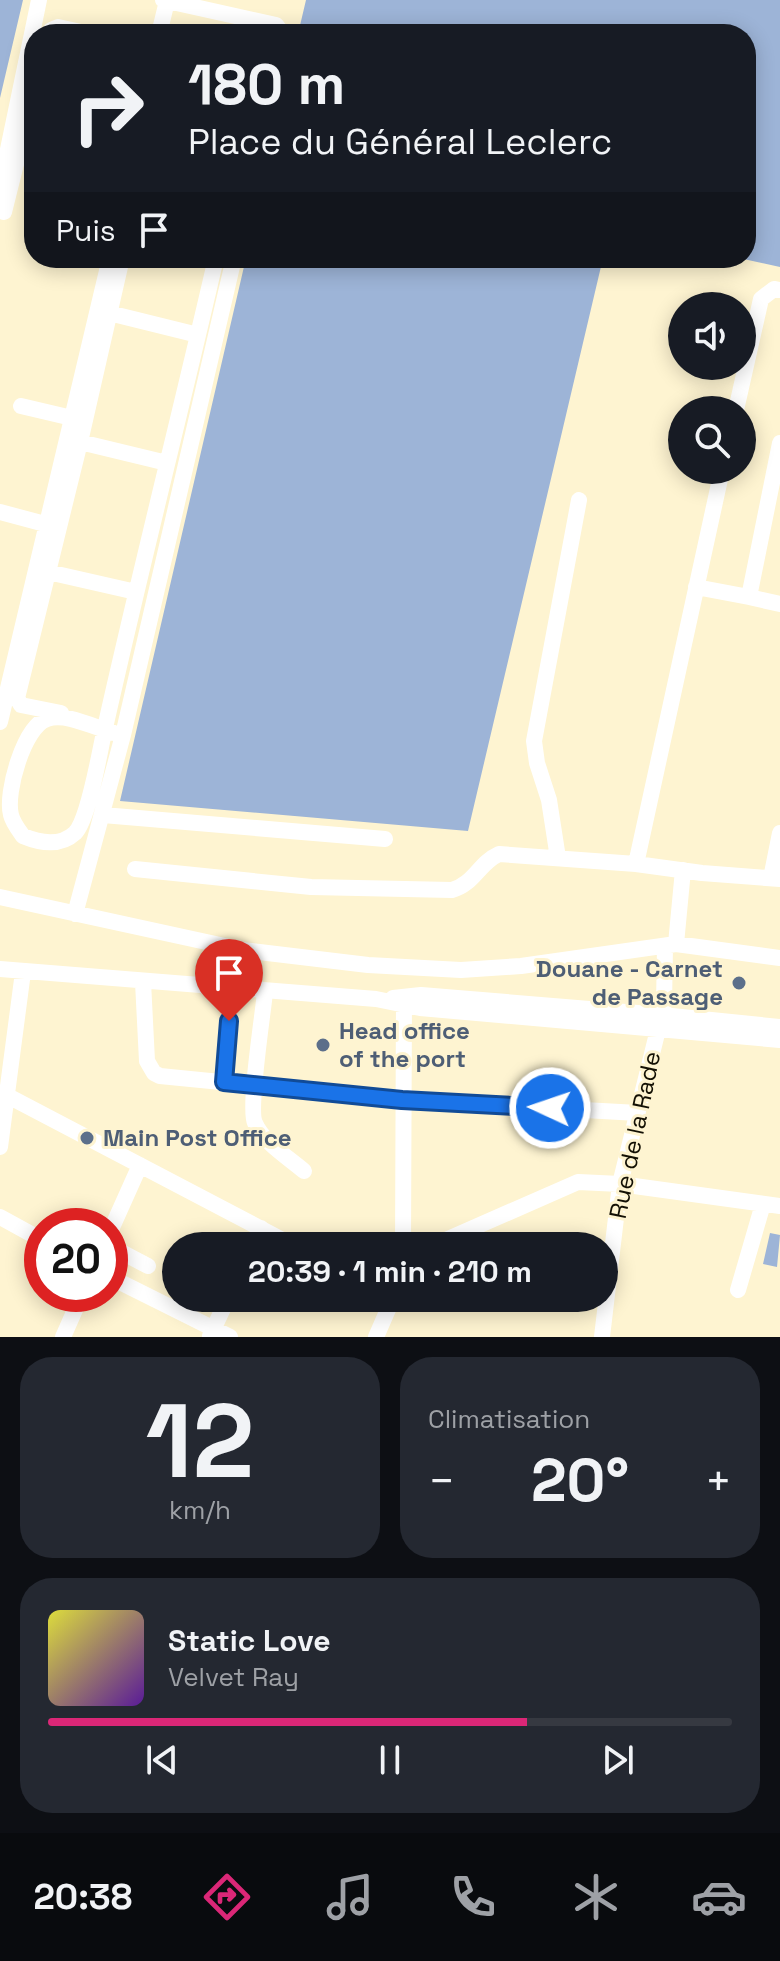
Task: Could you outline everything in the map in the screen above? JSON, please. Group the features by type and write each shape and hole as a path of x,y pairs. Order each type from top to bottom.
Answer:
{"street":[{"path":"34,24 39,0"},
{"path":"161,24 165,0 272,24"},
{"path":"0,188 24,72"},
{"path":"4,212 24,163"},
{"path":"0,722 108,268"},
{"path":"114,730 21,705 18,701 120,268"},
{"path":"75,914 103,815 136,592 214,268"},
{"path":"114,730 231,268"},
{"path":"739,396 761,299 774,289 780,290"},
{"path":"109,313 198,335"},
{"path":"21,406 72,418"},
{"path":"80,442 167,463"},
{"path":"749,597 780,443"},
{"path":"636,864 719,484"},
{"path":"558,858 549,800 537,763 534,741 579,500"},
{"path":"0,512 45,524"},
{"path":"48,572 136,592"},
{"path":"696,587 780,604"},
{"path":"59,717 114,730 103,733 85,813 75,832 49,843 23,836 10,813 10,800 29,734 44,719 59,717"},
{"path":"103,815 385,839"},
{"path":"135,869 311,887 452,890 464,887 484,863 499,854 776,878 780,833"},
{"name":"Rue de la Rade","path":"602,1337 620,1184 660,1022 683,870"},
{"path":"0,897 243,950 407,968 461,970 521,966 671,945 780,958"},
{"path":"0,969 660,1022 780,1027"},
{"path":"0,1147 3,1095 23,972"},
{"path":"143,982 147,1061 154,1073 160,1076 402,1100 638,1113"},
{"path":"224,1082 231,989"},
{"path":"265,992 254,1122 304,1171"},
{"path":"403,1232 404,1001"},
{"path":"660,1022 780,1040"},
{"path":"3,1095 268,1232"},
{"path":"121,1208 140,1165"},
{"path":"464,1232 578,1182 620,1184 772,1205 738,1290"},
{"path":"0,1217 24,1230"},
{"path":"259,1232 261,1228"},
{"path":"128,1255 148,1266"},
{"path":"128,1287 212,1333 230,1337"},
{"path":"63,1337 74,1312"},
{"path":"212,1333 222,1312"},
{"path":"376,1337 387,1312"}],"water":[{"path":"0,0 23,0 0,98"},
{"path":"306,0 780,0 780,267 756,262 756,24 300,24"},
{"path":"244,268 601,268 468,831 120,801"},
{"path":"770,1233 780,1235 777,1267 763,1264"}],"place":[{"name":"Douane - Carnet de Passage","path":"739,983"},
{"name":"Head office of the port","path":"323,1045"},
{"name":"Main Post Office","path":"87,1138"}],"route":[{"path":"229,1021 224,1082 402,1100 550,1108"}]}
